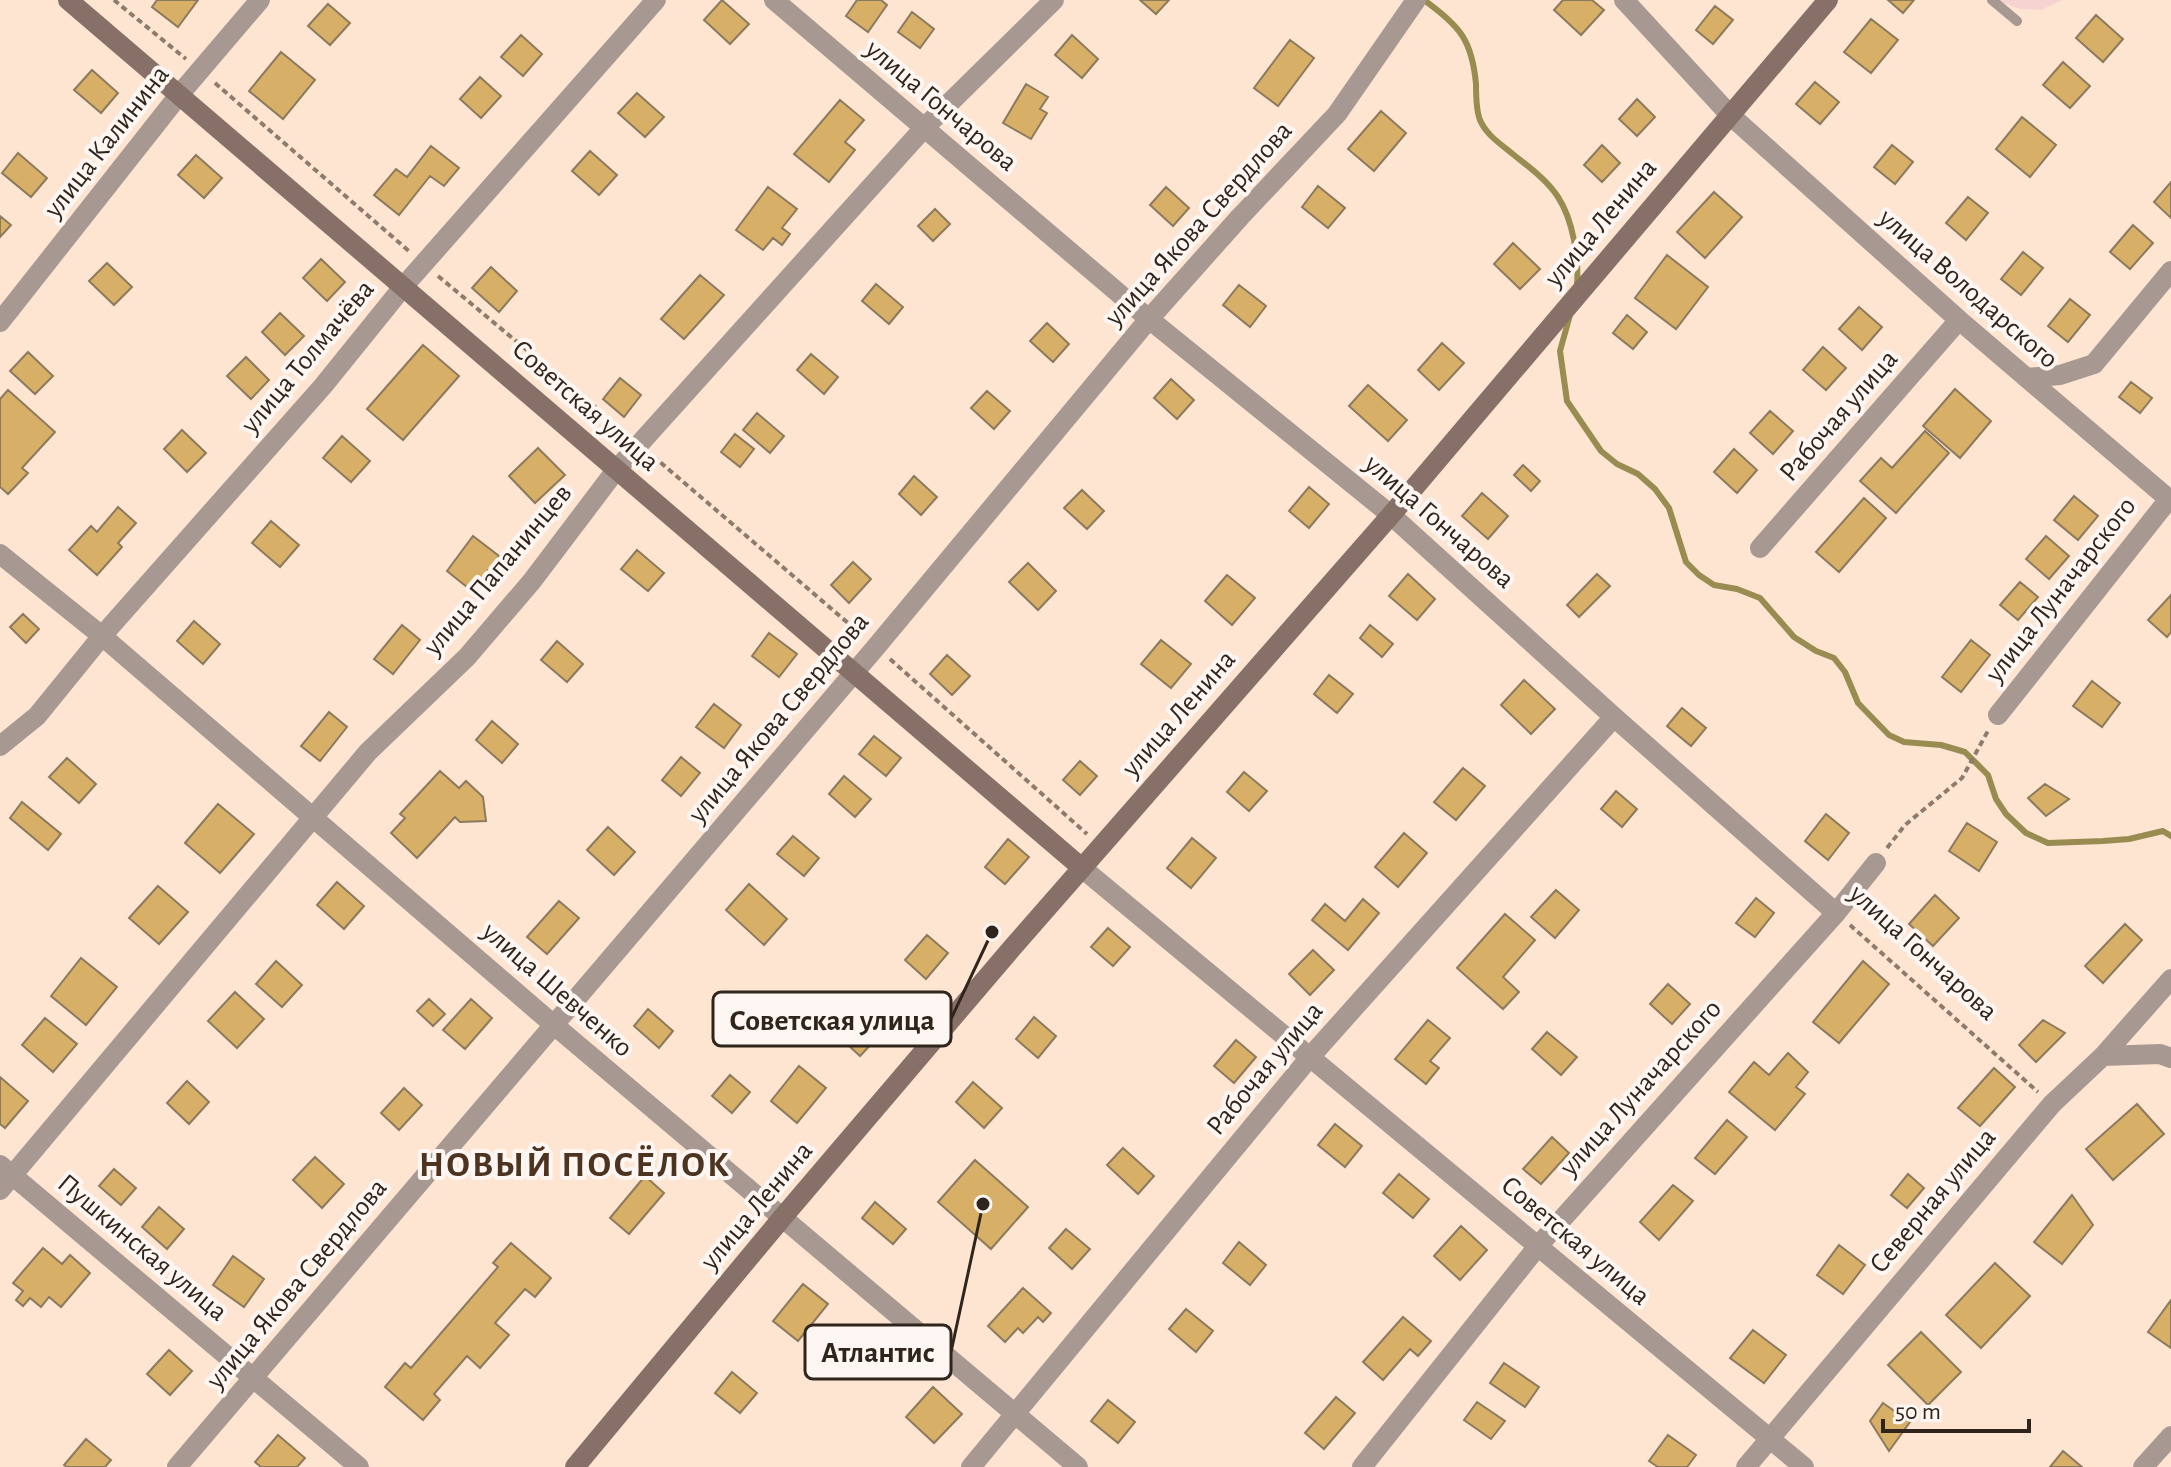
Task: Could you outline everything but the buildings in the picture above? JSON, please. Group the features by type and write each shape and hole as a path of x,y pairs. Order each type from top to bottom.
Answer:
{"main road":[{"name":"Советская улица","path":"68,0 1082,868"},
{"name":"улица Ленина","path":"575,1467 782,1218 1101,846 1391,515 1828,0"}],"street":[{"name":"улица Калинина","path":"0,322 179,95 260,0"},
{"name":"улица Толмачёва","path":"0,746 37,716 102,636 323,386 403,287 656,0"},
{"name":"улица Гончарова","path":"774,0 1149,319 1391,515 1836,913"},
{"name":"улица Папанинцев","path":"4,1176 368,752 467,657 532,581 639,444 924,128 1054,0"},
{"name":"улица Якова Свердлова","path":"177,1467 876,647 1149,319 1337,114 1416,0"},
{"name":"улица Володарского","path":"1624,0 1730,115 1959,320 2170,500"},
{"path":"2027,378 2060,375 2094,364 2171,271"},
{"name":"Рабочая улица","path":"1760,548 1959,320"},
{"name":"улица Луначарского","path":"1998,715 2170,500"},
{"name":"улица Шевченко","path":"0,554 102,636 554,1025 1078,1467"},
{"name":"Рабочая улица","path":"971,1467 1310,1057 1614,717"},
{"name":"улица Луначарского","path":"1362,1467 1538,1246 1836,913 1876,863"},
{"name":"Советская улица","path":"1082,868 1804,1467"},
{"name":"Северная улица","path":"1746,1467 2052,1104 2103,1056 2171,979"},
{"path":"2103,1056 2160,1054 2171,1058"},
{"name":"Пушкинская улица","path":"4,1176 359,1467"},
{"path":"2143,1467 2171,1436"}],"lane":[{"path":"1992,0 2017,21"}],"path":[{"path":"114,0 876,647 1101,846"},
{"path":"1876,863 1905,825 1962,778 1982,739"},
{"name":"улица Гончарова","path":"1836,913 2052,1104"}],"shaded area":[{"path":"1994,0 2062,0 2041,10 2021,9"}],"waterway":[{"path":"1424,0 1455,26 1467,45 1474,69 1478,112 1486,131 1543,179 1563,206 1574,240 1577,285"},
{"path":"1570,315 1560,351 1567,401 1601,451 1617,464 1638,474 1655,489 1669,508 1686,562 1699,575 1714,585 1737,589 1760,598 1794,637 1834,658 1845,672 1858,703 1889,735 1904,742 1941,745 1965,752 1988,775 1996,799 2006,814 2026,833 2048,843 2129,839 2163,831 2171,836"}],"place":[{"name":"Советская улица","path":"992,932"},
{"name":"Атлантис","path":"983,1204"}],"district":[{"name":"НОВЫЙ ПОСЁЛОК","path":"575,1165"}]}
